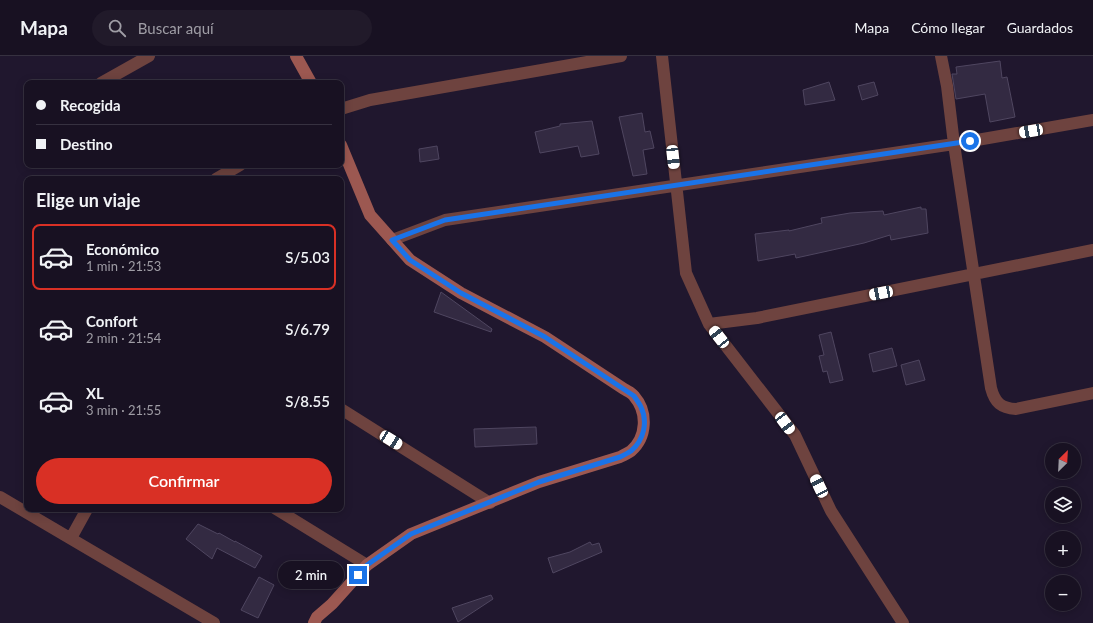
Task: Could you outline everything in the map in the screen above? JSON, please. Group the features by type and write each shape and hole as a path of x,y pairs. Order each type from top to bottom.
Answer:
{"street":[{"path":"105,80 133,60 149,56"},
{"path":"296,56 309,80"},
{"path":"344,108 370,100 621,56"},
{"path":"662,56 686,272 709,324 795,436 831,511 903,623"},
{"path":"941,56 947,86 954,144 993,395 1002,406 1016,409 1093,393"},
{"path":"392,240 445,220 954,144 1093,120"},
{"path":"314,623 367,565 411,534 539,482 620,457 631,451 639,442 644,430 644,418 641,406 634,396 545,337 461,293 410,260 370,215 344,152"},
{"path":"221,176 235,168"},
{"path":"709,324 757,318 1093,250"},
{"path":"344,410 490,502"},
{"path":"0,497 24,511"},
{"path":"26,512 214,623"},
{"path":"71,538 85,512"},
{"path":"281,512 367,565"}],"building":[{"path":"1000,61 1002,78 1007,77 1015,117 990,122 985,94 956,99 952,74 957,74 956,67"},
{"path":"829,82 835,100 805,105 803,90"},
{"path":"874,82 878,95 862,100 858,86"},
{"path":"642,113 645,132 650,131 654,148 643,150 647,174 633,176 619,117"},
{"path":"592,121 599,154 581,157 578,146 540,153 535,132 560,126 560,124"},
{"path":"437,146 439,159 420,162 419,149"},
{"path":"921,207 921,209 926,209 928,233 891,240 890,235 864,243 796,258 795,254 758,261 755,234 789,231 822,223 821,218 850,213 883,211 884,215"},
{"path":"441,292 492,329 491,332 434,312"},
{"path":"831,332 843,380 830,383 827,371 823,372 819,356 824,355 819,335"},
{"path":"892,348 897,366 873,372 869,354"},
{"path":"919,360 925,380 906,385 901,365"},
{"path":"536,427 537,444 475,447 474,429"},
{"path":"198,524 235,541 262,556 255,568 217,548 212,559 186,539"},
{"path":"590,542 592,545 599,543 602,552 553,573 548,558 570,552"},
{"path":"259,577 274,585 258,618 241,610"},
{"path":"491,595 493,599 458,622 452,608"}],"route":[{"path":"358,575 367,565 411,534 539,482 620,457 631,451 639,442 644,430 644,418 641,406 634,396 545,337 461,293 410,260 392,240 445,220 970,141"}]}
